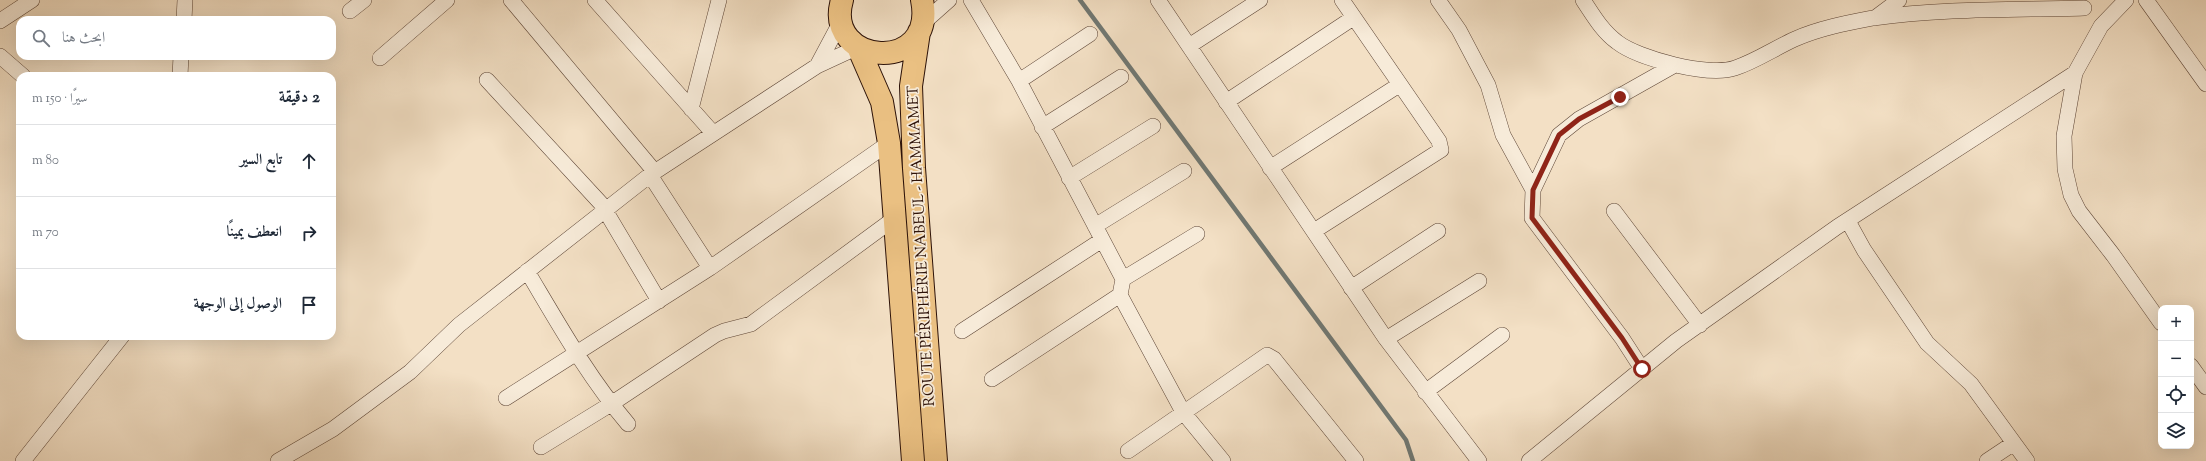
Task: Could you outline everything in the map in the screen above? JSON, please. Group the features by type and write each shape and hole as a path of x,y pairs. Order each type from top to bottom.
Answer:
{"highway":[{"name":"ROUTE PÉRIPHÉRIE NABEUL - HAMMAMET","path":"922,0 924,10 910,86 914,168 936,461"},
{"path":"842,6 844,31 858,47 872,53 886,54 899,51 911,43 921,28"},
{"name":"ROUTE PÉRIPHÉRIE NABEUL - HAMMAMET","path":"858,47 882,102 889,143 913,461"}],"street":[{"path":"0,20 32,0"},
{"path":"184,16 185,0"},
{"path":"350,11 364,0"},
{"path":"380,58 447,0"},
{"path":"511,0 653,174 710,268"},
{"path":"595,0 713,133"},
{"path":"692,109 719,0"},
{"path":"921,28 949,0"},
{"path":"971,0 1018,81 1123,279 1120,295 1183,412 1223,461"},
{"path":"1158,0 1386,339 1479,461"},
{"path":"1189,46 1260,0"},
{"path":"1314,232 1441,150 1439,141 1342,0"},
{"path":"1438,0 1478,62 1488,85 1503,135 1533,190"},
{"path":"1583,0 1603,30 1617,43 1673,66 1720,71 1735,68 1796,38 1838,24 1876,18 1936,12 2081,4 2101,26"},
{"path":"1876,18 1899,0"},
{"path":"2126,0 2101,26 2075,73 2064,136 2065,169 2071,195 2079,211 2113,255 2158,319"},
{"path":"2146,0 2206,84"},
{"path":"817,66 842,6"},
{"path":"1226,102 1353,18"},
{"path":"1018,81 1090,34"},
{"path":"278,461 333,430 410,372 459,325 653,174 713,133 817,66 858,47"},
{"path":"0,56 18,72"},
{"path":"180,72 182,60"},
{"path":"1642,369 1622,338 1532,218 1533,190 1559,135 1579,119 1673,66"},
{"path":"1529,461 1676,341 1848,221 2075,73"},
{"path":"1042,127 1121,78"},
{"path":"487,80 605,210 659,301"},
{"path":"1270,168 1400,84"},
{"path":"1070,178 1153,126"},
{"path":"506,398 710,268 889,143"},
{"path":"1095,226 1184,171"},
{"path":"1614,211 1700,325"},
{"path":"541,447 611,404 715,335 751,324 895,218"},
{"path":"1848,221 1864,250 1927,343 1971,384 2027,461"},
{"path":"1351,288 1438,231"},
{"path":"1123,279 1197,234"},
{"path":"962,331 1102,240"},
{"path":"527,271 576,354 611,404 628,424"},
{"path":"1386,339 1479,281"},
{"path":"992,379 1120,295"},
{"path":"1425,392 1502,335"},
{"path":"23,461 119,340"},
{"path":"1128,451 1262,357 1270,356 1356,461"},
{"path":"2194,370 2206,387"},
{"path":"1987,461 2014,443"}],"waterway":[{"path":"1080,0 1406,440 1413,461"}],"route":[{"path":"1620,97 1579,119 1559,135 1533,190 1532,218 1622,338 1642,369"}]}
